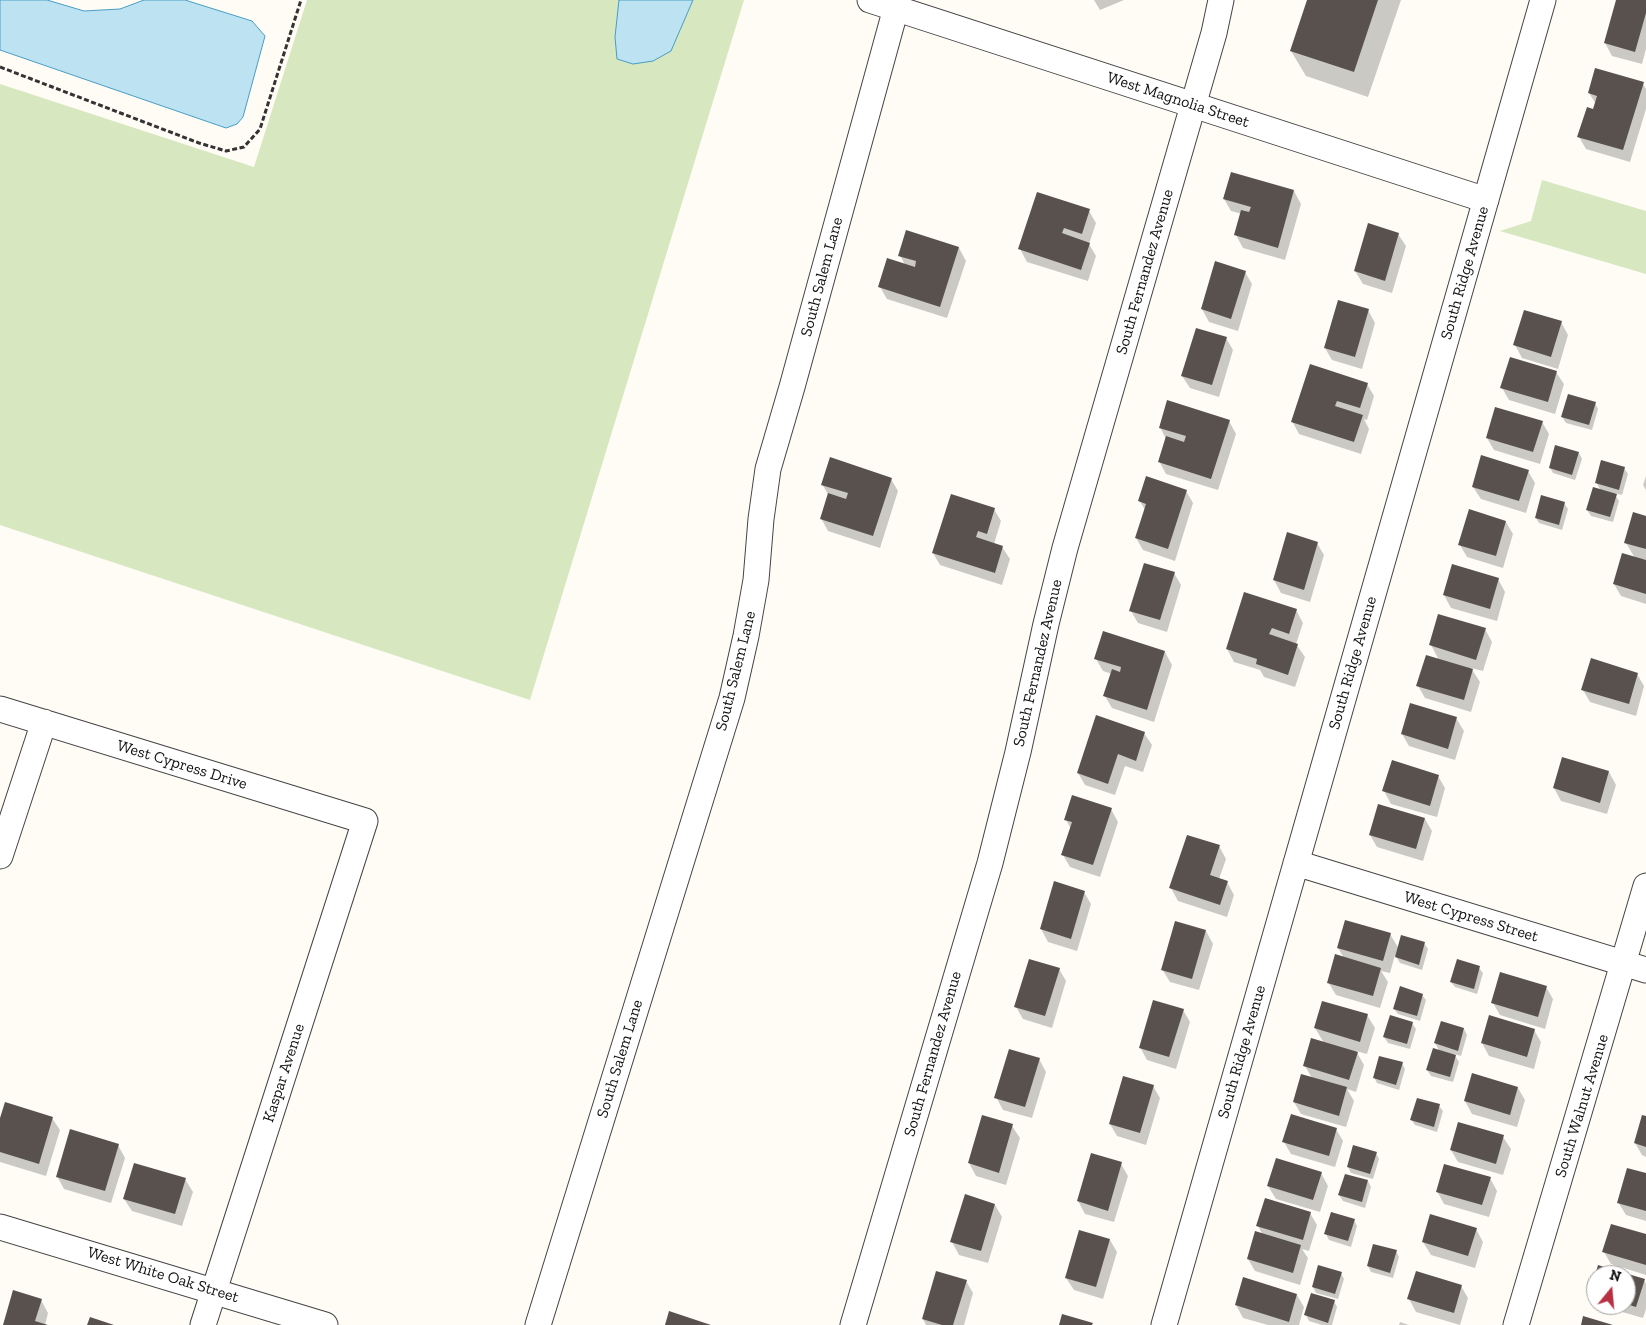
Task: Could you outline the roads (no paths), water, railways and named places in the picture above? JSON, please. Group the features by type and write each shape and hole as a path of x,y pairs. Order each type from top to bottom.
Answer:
{"street":[{"name":"West Magnolia Street","path":"870,0 1486,200"},
{"name":"South Fernandez Avenue","path":"853,1325 990,862 1018,752 1065,548 1214,33 1221,0"},
{"name":"South Ridge Avenue","path":"1164,1325 1543,0"},
{"name":"South Salem Lane","path":"538,1325 732,698 756,580 761,519 768,469 896,8"},
{"name":"West Cypress Drive","path":"0,709 365,821"},
{"path":"0,856 44,722"},
{"name":"Kaspar Avenue","path":"203,1325 365,821"},
{"name":"West Cypress Street","path":"1296,863 1635,967"},
{"name":"South Walnut Avenue","path":"1516,1325 1635,967 1646,886"},
{"name":"West White Oak Street","path":"0,1227 325,1325"}],"water":[{"path":"0,0 47,0 84,11 120,9 144,0 185,0 252,21 265,36 243,117 237,124 226,128 0,50"},
{"path":"619,0 693,0 671,51 653,61 633,64 617,59 615,37"}]}
